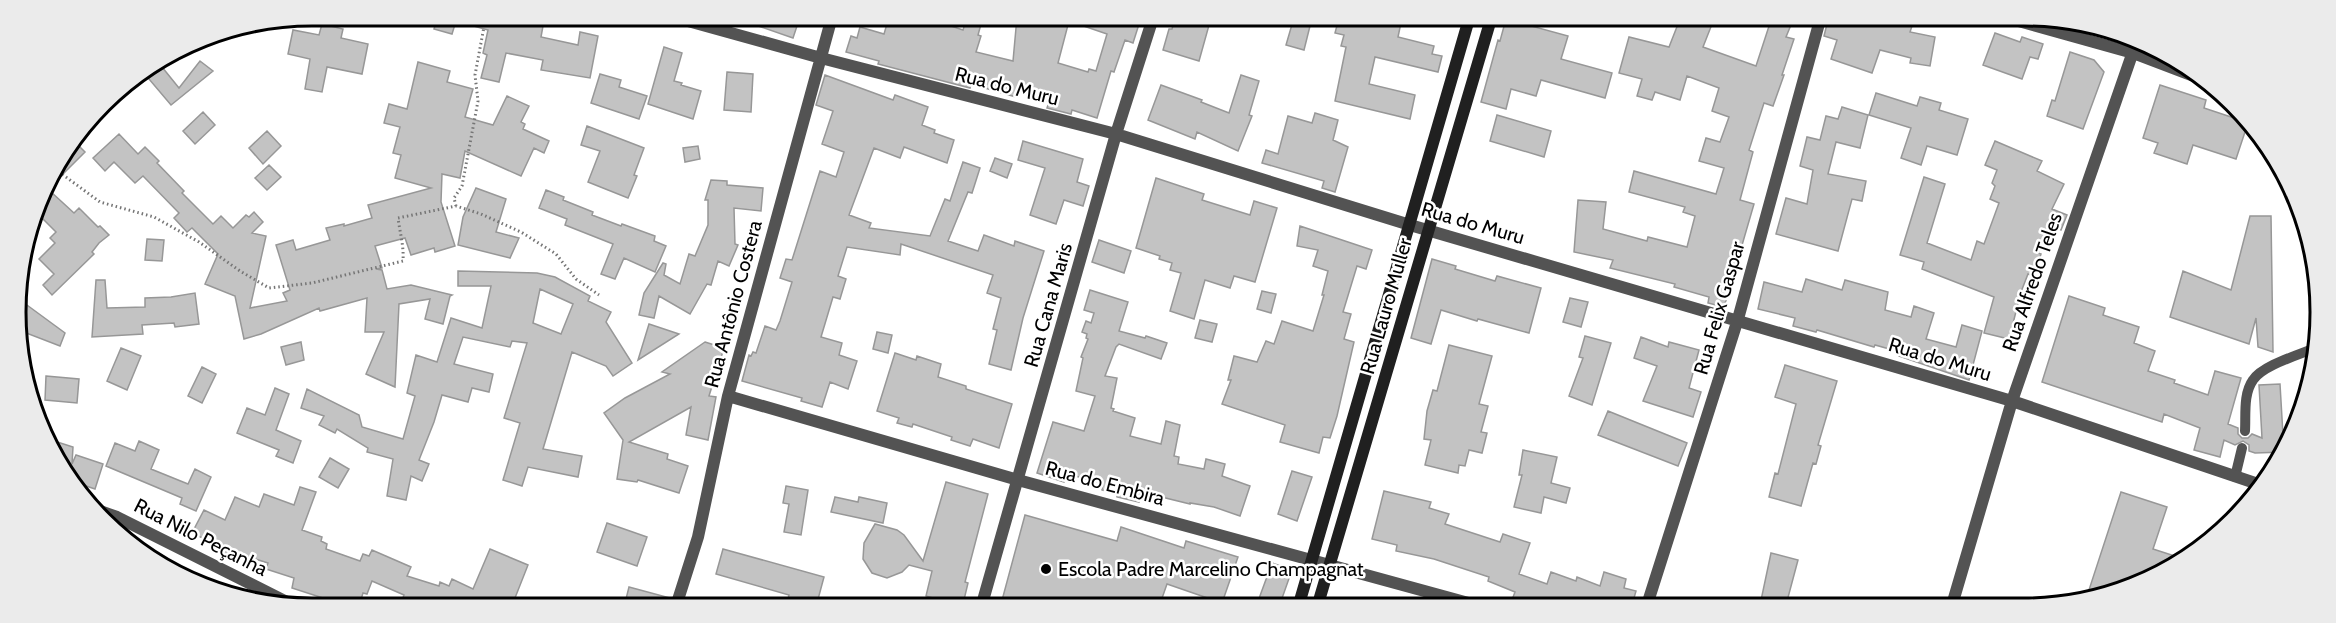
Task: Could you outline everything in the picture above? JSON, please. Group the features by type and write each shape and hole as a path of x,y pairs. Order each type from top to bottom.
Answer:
{"street":[{"name":"Rua do Muru","path":"706,26 820,58 1116,134 1410,225 1738,319 2012,401 2253,483"},
{"name":"Rua Antônio Costera","path":"679,598 698,537 728,396 829,26"},
{"name":"Rua Cana Maris","path":"984,598 1116,134 1150,26"},
{"name":"Rua Lauro Muller","path":"1301,598 1467,26"},
{"name":"Rua Lauro Muller","path":"1320,598 1489,26"},
{"name":"Rua Felix Gaspar","path":"1649,598 1738,319 1818,26"},
{"path":"2040,26 2135,48 2157,58"},
{"name":"Rua Alfredo Teles","path":"1954,598 2012,401 2135,48"},
{"name":"Rua do Embira","path":"728,396 1018,480 1450,598"},
{"path":"1335,483 1352,487"},
{"name":"Rua Nilo Peçanha","path":"109,514 272,595"}],"lane":[{"path":"2245,431 2247,398 2253,380 2264,370 2308,351"},
{"path":"2235,477 2242,448"}],"path":[{"path":"456,206 454,198 462,186 478,101 475,75 484,26"},
{"path":"61,174 100,202 154,217 200,242 240,271 269,288 312,283 403,261 404,249 398,218 456,206 521,232 556,254 576,279 599,295"}],"building":[{"path":"321,26 330,26 343,29 341,38 368,44 362,74 327,67 322,92 305,89 310,59 288,54 293,30 319,35"},
{"path":"435,26 454,26 452,34 434,29"},
{"path":"474,26 543,26 541,37 578,45 580,32 598,36 590,78 541,70 543,60 506,53 499,82 481,78 487,55 483,53 488,30"},
{"path":"758,26 797,26 793,38"},
{"path":"886,26 951,26 963,30 964,26 980,26 978,35 981,36 976,52 1013,61 1016,26 1068,26 1058,63 1088,72 1089,69 1096,71 1107,34 1084,26 1138,26 1133,43 1125,40 1114,72 1111,71 1097,118 1072,110 1071,114 1047,108 1049,102 1017,92 1016,97 971,84 970,88 878,64 879,61 846,52 851,36 857,38 860,27 884,34"},
{"path":"1173,26 1209,26 1199,61 1163,50 1169,29 1172,29"},
{"path":"1292,26 1310,26 1304,50 1286,45"},
{"path":"1337,26 1400,26 1398,37 1434,46 1432,54 1442,56 1438,72 1375,57 1369,84 1415,95 1410,119 1335,101 1346,47 1341,46 1344,35 1335,33"},
{"path":"1504,26 1532,26 1568,36 1561,59 1612,73 1605,98 1541,80 1536,96 1511,89 1506,109 1481,102 1498,40 1500,41"},
{"path":"1677,26 1711,26 1703,47 1756,66 1769,26 1791,26 1786,37 1794,39 1773,106 1764,103 1749,150 1753,152 1740,200 1754,204 1724,307 1708,303 1709,297 1674,287 1675,284 1610,268 1613,260 1574,252 1578,200 1606,202 1603,229 1647,241 1648,237 1687,247 1695,216 1683,212 1685,207 1629,192 1634,171 1716,194 1724,168 1699,161 1706,138 1720,142 1729,117 1712,111 1719,88 1687,76 1680,100 1655,92 1652,100 1637,96 1642,79 1619,73 1629,37 1669,47"},
{"path":"1826,26 1912,26 1910,32 1935,37 1930,66 1910,63 1911,58 1880,50 1872,73 1831,59 1837,40 1824,36"},
{"path":"1995,33 2020,42 2022,37 2043,44 2038,59 2030,57 2022,79 1983,65"},
{"path":"664,47 682,53 674,81 701,91 693,119 648,104"},
{"path":"2070,52 2094,60 2104,72 2083,129 2047,116 2052,100 2055,101"},
{"path":"200,61 213,71 171,105 148,78 163,68 179,88"},
{"path":"418,62 450,71 447,82 473,89 465,117 493,125 507,96 529,106 521,122 525,124 523,129 549,141 544,153 534,148 521,176 465,151 460,178 442,174 441,202 455,246 435,252 434,248 411,255 405,238 375,246 382,268 376,269 382,270 387,289 411,285 452,295 443,324 425,319 430,299 399,304 395,387 366,374 384,332 365,332 367,298 320,311 319,308 261,334 244,339 235,296 205,284 218,254 192,228 187,232 174,218 179,213 143,176 135,183 114,162 105,171 93,158 119,134 138,154 145,147 184,191 182,193 213,224 221,216 233,228 246,215 249,217 254,212 263,222 252,233 266,236 250,308 287,301 283,293 290,290 276,245 293,240 296,250 330,240 326,228 344,224 344,226 372,218 368,205 431,188 395,178 401,155 393,153 400,127 384,123 389,104 407,109"},
{"path":"727,72 753,74 751,112 724,110"},
{"path":"600,74 621,80 619,87 647,96 639,119 591,103"},
{"path":"825,75 893,100 895,95 928,107 922,125 935,130 934,133 954,140 947,163 904,147 900,158 874,148 849,215 871,223 869,228 930,236 945,199 950,201 963,162 980,168 972,193 968,192 948,241 978,251 984,235 1014,246 1015,241 1044,251 1023,318 1011,370 989,364 997,330 993,329 1001,298 987,293 993,275 901,244 900,255 847,247 838,276 846,279 840,299 833,297 821,337 842,343 839,355 857,361 848,389 830,382 822,407 801,401 802,398 742,381 749,355 756,353 765,326 776,330 780,321 792,282 780,278 786,259 792,260 820,171 836,177 844,152 822,144 833,111 816,105"},
{"path":"1241,75 1259,81 1249,115 1252,116 1238,151 1197,132 1195,139 1148,120 1161,85 1229,113"},
{"path":"2160,85 2206,100 2204,108 2236,119 2246,130 2236,159 2193,145 2187,164 2154,153 2158,143 2143,138"},
{"path":"1876,93 1917,106 1920,97 1941,103 1939,110 1968,119 1957,155 1927,146 1921,165 1901,158 1911,128 1869,115"},
{"path":"1842,107 1868,115 1860,148 1836,142 1828,174 1866,181 1862,201 1852,199 1838,251 1776,234 1786,198 1807,204 1813,170 1800,166 1807,137 1820,140 1826,116 1838,119"},
{"path":"203,112 215,125 195,144 183,131"},
{"path":"1315,113 1338,120 1333,140 1348,147 1335,192 1322,188 1324,181 1262,163 1266,150 1278,154 1288,116 1312,123"},
{"path":"1497,115 1551,131 1544,157 1490,141"},
{"path":"587,126 644,148 634,175 637,176 628,198 588,182 600,151 581,145"},
{"path":"267,131 281,146 263,164 249,148"},
{"path":"1023,141 1083,159 1077,182 1089,186 1083,206 1064,200 1056,224 1030,215 1045,168 1018,160"},
{"path":"1995,141 2042,161 2037,171 2064,184 2052,209 2067,215 2061,230 2048,224 2038,253 2041,254 2034,276 2028,274 2021,292 2009,339 1984,333 1994,297 1922,269 1924,262 1900,255 1924,177 1945,184 1927,243 1971,260 1977,241 1984,244 1999,203 1990,199 1995,186 1992,183 1997,170 1985,165"},
{"path":"79,146 85,152 58,179"},
{"path":"698,146 700,159 685,162 683,148"},
{"path":"995,158 1012,164 1007,178 990,171"},
{"path":"269,165 281,177 267,190 255,178"},
{"path":"1156,178 1204,194 1202,200 1250,215 1254,201 1277,208 1255,282 1234,276 1230,288 1205,280 1194,319 1170,311 1181,273 1170,270 1172,263 1159,259 1160,256 1136,248"},
{"path":"711,180 727,181 727,185 763,188 761,211 734,208 735,244 738,245 729,266 718,261 711,285 707,284 690,314 659,296 654,318 639,315 644,293 663,263 666,264 664,275 680,284 689,254 695,256 708,225 708,200 705,200"},
{"path":"476,188 506,199 496,232 519,238 510,258 458,245 463,217"},
{"path":"546,190 564,197 563,200 593,212 592,215 655,236 654,241 666,246 655,272 624,258 615,279 601,274 613,244 565,225 567,219 539,208"},
{"path":"52,192 74,213 79,208 109,235 99,243 92,252 94,254 52,295 43,285 54,274 39,259 55,243 50,238 56,232 42,218"},
{"path":"2250,216 2271,216 2273,352 2258,347 2256,318 2249,344 2170,317 2183,271 2231,290"},
{"path":"1300,226 1372,250 1366,269 1357,266 1343,312 1351,314 1344,339 1354,342 1337,416 1330,438 1323,437 1319,453 1280,442 1285,425 1222,404 1231,380 1228,380 1234,356 1257,362 1266,341 1274,344 1282,321 1313,331 1324,295 1322,295 1328,271 1313,266 1318,250 1297,246"},
{"path":"147,239 164,240 162,261 145,260"},
{"path":"1099,240 1131,251 1124,273 1092,262"},
{"path":"1432,259 1456,266 1455,269 1495,281 1497,276 1541,288 1529,333 1441,310 1431,344 1411,338"},
{"path":"458,271 537,273 555,277 590,296 588,301 611,312 606,322 632,363 613,376 606,366 572,352 543,449 582,456 578,477 528,467 522,486 503,480 520,423 504,418 527,343 512,341 510,347 463,337 454,364 493,374 489,392 472,388 468,402 442,395 419,460 429,464 422,481 411,476 406,500 387,496 393,459 367,452 368,448 337,429 335,433 319,425 324,416 301,408 307,389 359,415 362,427 403,439 415,396 407,393 416,355 437,362 451,318 482,328 491,286 458,286","holes":["540,289 573,304 561,334 533,323"]},
{"path":"1806,279 1842,290 1845,280 1888,292 1885,310 1911,317 1914,306 1934,313 1926,339 1956,347 1962,325 1982,331 1969,380 1899,356 1900,352 1793,326 1795,318 1758,309 1764,282 1802,292"},
{"path":"96,280 105,280 107,308 145,307 145,298 195,293 199,324 175,327 174,323 142,325 143,334 92,337"},
{"path":"1090,290 1128,302 1119,331 1167,343 1161,359 1119,344 1116,347 1105,376 1117,378 1111,408 1114,409 1113,411 1135,418 1130,436 1161,444 1166,421 1180,425 1174,456 1179,457 1178,464 1204,469 1206,459 1225,464 1222,476 1250,486 1240,516 1214,507 1190,504 1141,492 1139,502 1117,497 1117,494 1102,490 1103,483 1067,474 1064,482 1037,473 1053,422 1084,431 1095,396 1076,391 1083,358 1081,357 1088,339 1087,334 1082,332 1086,321 1091,323 1094,313 1084,310"},
{"path":"1262,291 1276,294 1271,313 1257,309"},
{"path":"2069,296 2105,308 2103,315 2139,327 2134,343 2155,351 2148,371 2208,395 2215,371 2241,378 2228,424 2238,428 2238,434 2242,438 2248,438 2252,434 2262,438 2259,385 2280,384 2283,434 2273,452 2255,453 2249,451 2249,445 2243,441 2235,445 2224,440 2220,457 2194,450 2200,428 2164,414 2162,422 2042,382"},
{"path":"1570,298 1588,302 1581,327 1563,322"},
{"path":"26,304 65,333 60,346 26,333"},
{"path":"1200,320 1217,324 1212,342 1195,338"},
{"path":"649,324 679,334 638,360"},
{"path":"877,332 892,335 888,353 873,349"},
{"path":"1585,336 1611,343 1592,405 1569,396 1583,358 1579,357"},
{"path":"1641,337 1668,347 1669,342 1699,350 1689,388 1701,392 1693,417 1643,401 1657,366 1634,358"},
{"path":"301,342 304,360 286,365 281,347"},
{"path":"705,342 724,348 709,396 716,397 708,440 686,435 691,407 629,442 668,454 667,459 688,466 679,493 638,480 637,482 617,479 623,440 604,413 625,398 670,374 662,372"},
{"path":"1449,345 1492,356 1479,404 1488,406 1481,432 1487,433 1482,453 1469,450 1465,466 1459,465 1458,473 1425,465 1431,440 1424,439 1427,411 1433,390 1437,391"},
{"path":"121,348 141,356 127,390 107,381"},
{"path":"895,353 916,360 917,356 941,364 938,377 1012,404 999,448 973,439 970,446 951,440 952,437 913,424 912,427 897,423 899,418 877,411"},
{"path":"1785,365 1837,381 1818,445 1821,446 1816,464 1813,463 1801,506 1769,497 1775,473 1778,474 1796,404 1775,397"},
{"path":"202,367 216,374 202,403 188,396"},
{"path":"46,376 79,379 77,403 45,400"},
{"path":"275,388 289,394 276,430 301,441 293,463 276,456 279,450 237,433 247,408 265,415"},
{"path":"1608,411 1687,443 1678,466 1598,435"},
{"path":"139,441 159,450 151,469 188,484 195,469 211,477 196,511 180,504 182,498 106,466 115,443 135,451"},
{"path":"57,442 73,447 72,464 76,455 103,464 95,489 85,486"},
{"path":"1523,450 1557,457 1551,483 1570,488 1566,503 1544,497 1541,513 1514,507 1522,475 1519,475"},
{"path":"330,458 349,469 338,488 319,477"},
{"path":"1292,471 1312,477 1297,521 1278,514"},
{"path":"946,482 988,494 965,582 968,583 964,598 926,596 932,571 909,565 902,572 887,578 872,573 863,559 864,543 875,524 897,530 904,535 923,561"},
{"path":"786,486 808,490 801,535 784,532 789,504 783,503"},
{"path":"300,487 316,492 302,530 322,537 321,541 327,544 326,549 360,561 363,554 369,556 372,550 411,567 407,576 439,586 440,582 449,586 452,579 473,589 490,549 528,565 515,598 403,598 404,595 372,581 367,594 363,593 362,598 323,598 292,588 294,578 266,569 268,563 236,553 234,558 213,549 215,544 192,533 204,510 225,520 235,497 259,507 264,494 294,505"},
{"path":"1384,491 1431,502 1429,508 1449,514 1445,524 1500,542 1503,534 1530,543 1519,574 1547,584 1551,572 1576,581 1577,577 1600,586 1604,572 1626,579 1624,588 1636,591 1634,598 1513,598 1515,592 1488,581 1489,577 1434,559 1396,551 1397,545 1372,539"},
{"path":"2121,492 2167,507 2153,549 2173,555 2134,576 2089,590"},
{"path":"835,497 858,502 859,497 887,503 883,523 831,512"},
{"path":"1025,515 1117,541 1121,527 1184,548 1186,541 1238,557 1224,598 1208,598 1167,584 1162,598 1003,598"},
{"path":"607,523 647,537 637,566 597,552"},
{"path":"723,549 824,577 818,598 788,598 789,595 716,574"},
{"path":"1771,553 1798,560 1788,598 1761,598"},
{"path":"1272,563 1292,570 1282,598 1259,598"},
{"path":"629,587 670,598 626,598"}],"place":[{"name":"Escola Padre Marcelino Champagnat","path":"1046,569"}]}
